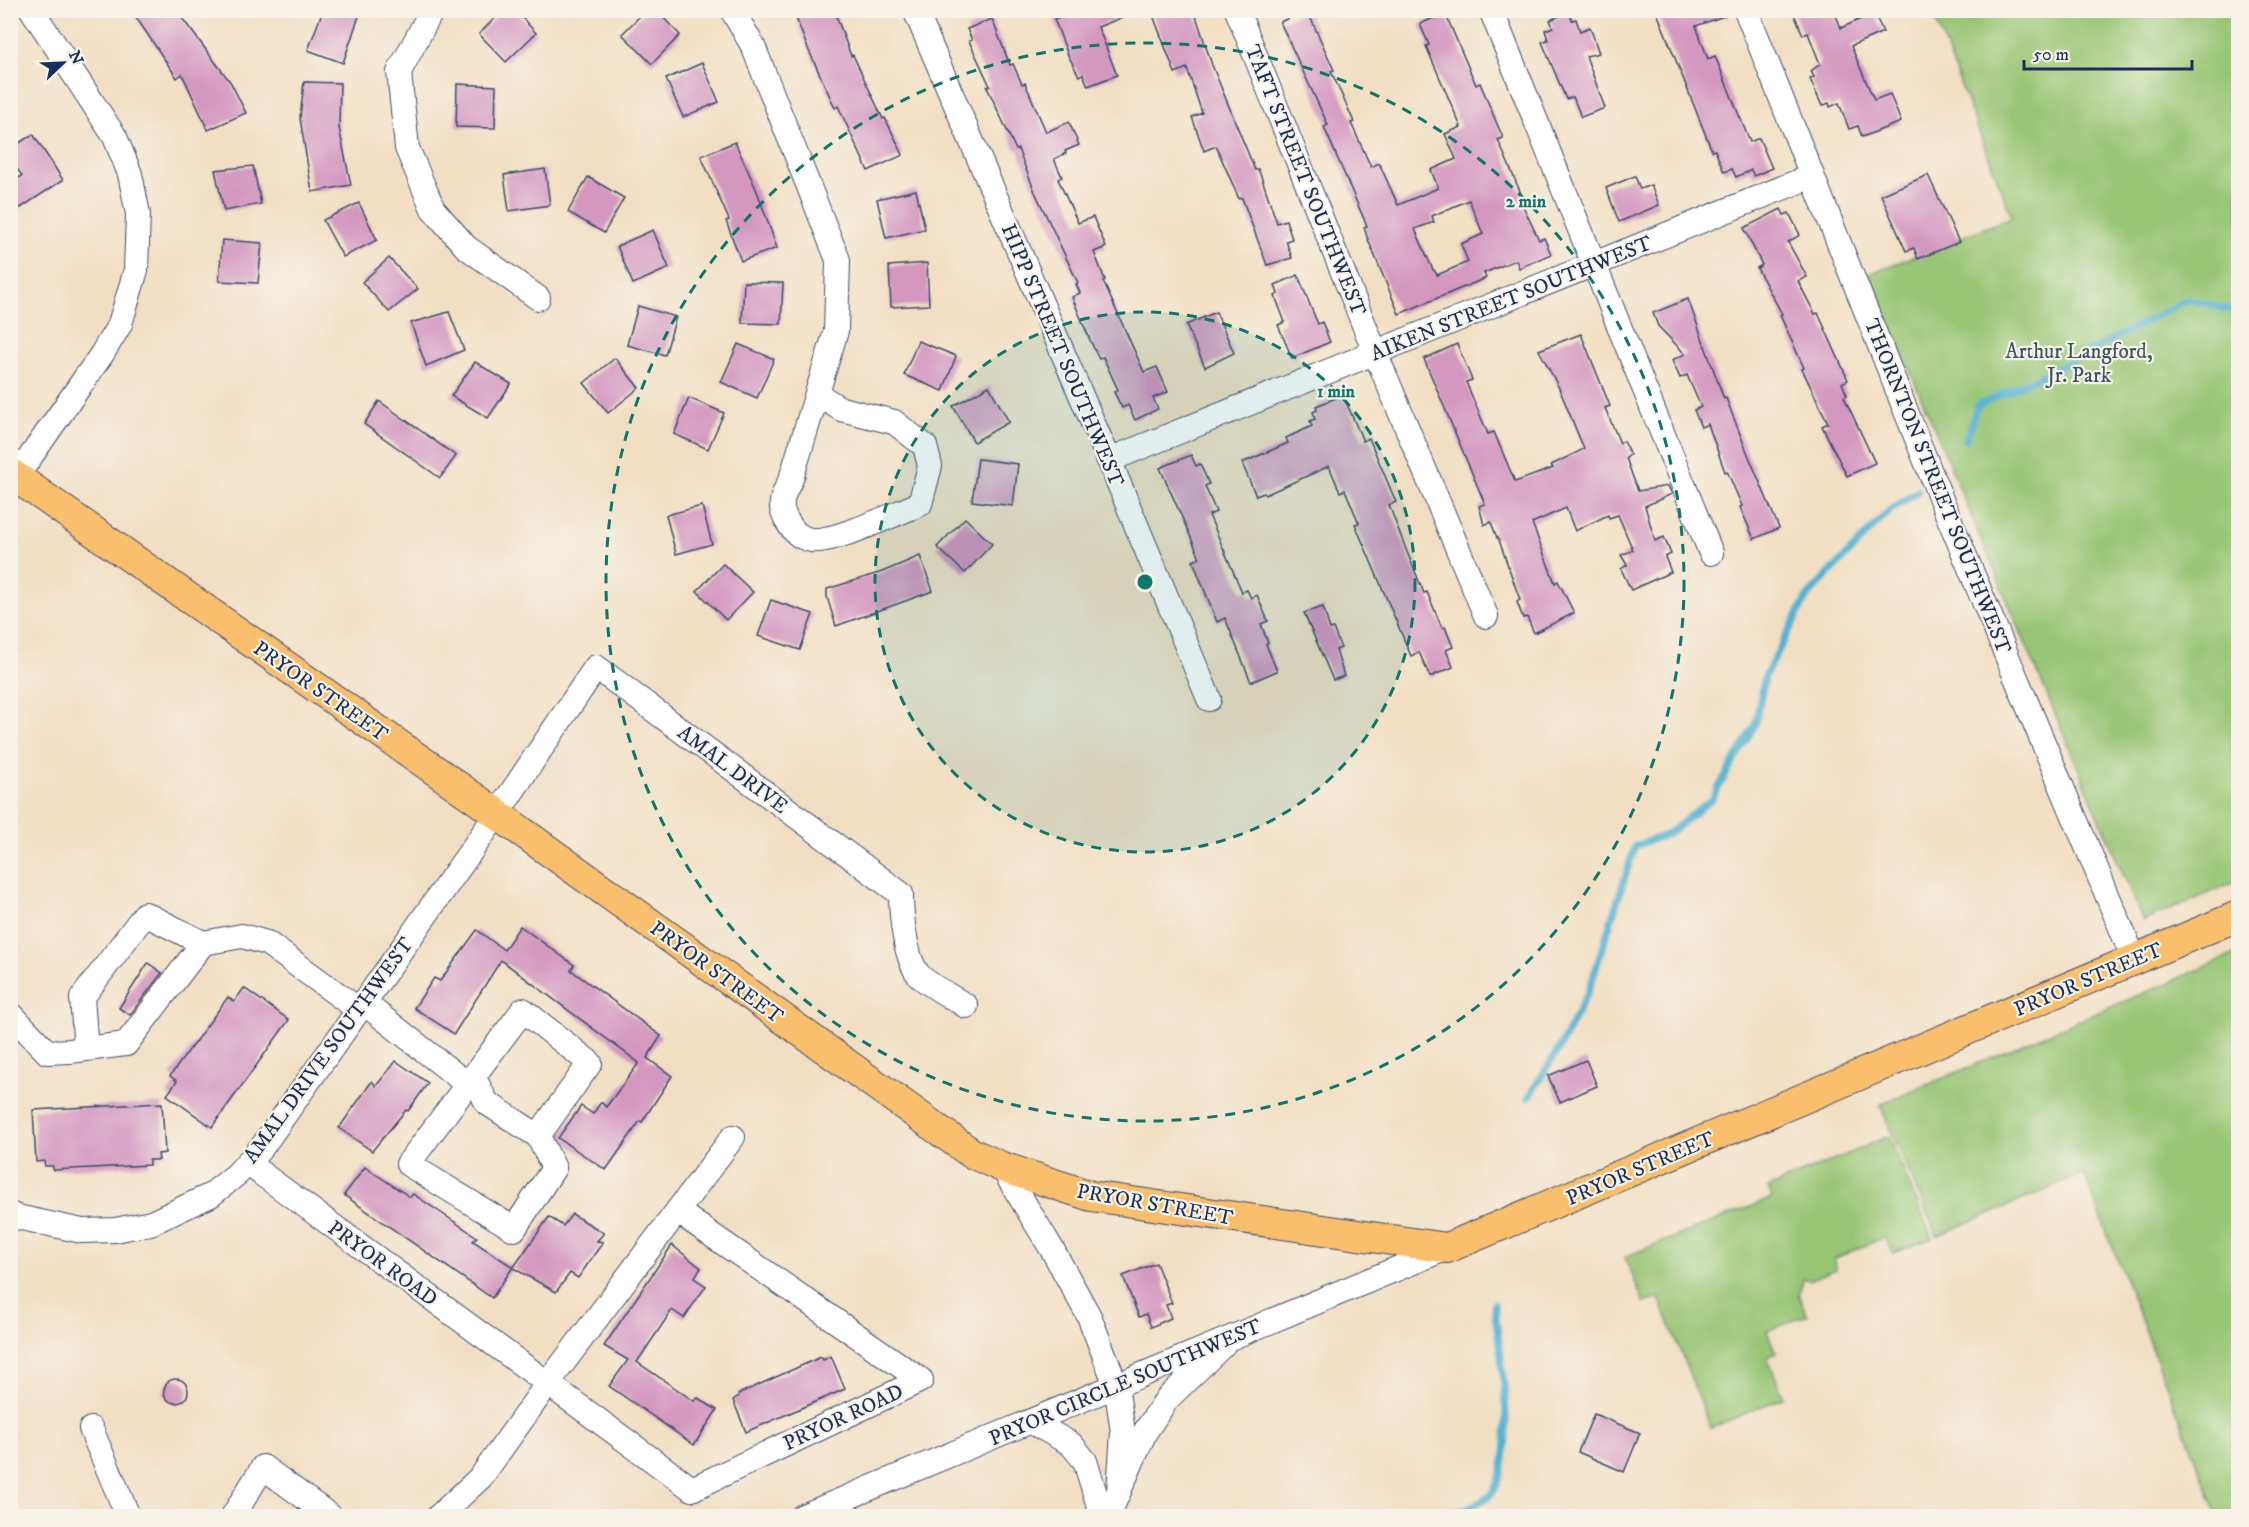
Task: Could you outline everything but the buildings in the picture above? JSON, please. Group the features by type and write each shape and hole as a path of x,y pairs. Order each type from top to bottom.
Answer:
{"main road":[{"name":"PRYOR STREET","path":"12,478 497,814 971,1153 1002,1167 1091,1196 1447,1248 1902,1059 2238,916"}],"street":[{"path":"12,478 102,354 120,324 136,270 138,214 130,174 115,137 32,10"},
{"path":"432,10 399,72 407,148 433,209 466,247 538,297"},
{"path":"732,10 753,46 838,260 836,331 791,479 781,498 783,514 794,533 811,540 832,538 920,504 930,466 925,446 894,422 841,409 818,395"},
{"name":"HIPP STREET SOUTHWEST","path":"915,10 1109,460 1209,699"},
{"name":"TAFT STREET SOUTHWEST","path":"1237,10 1375,352 1486,616"},
{"path":"1491,10 1711,553"},
{"name":"THORNTON STREET SOUTHWEST","path":"1746,10 1942,501 2134,959"},
{"name":"AIKEN STREET SOUTHWEST","path":"1109,460 1812,176"},
{"name":"AMAL DRIVE","path":"497,814 596,667 901,894 906,946 918,974 966,1006"},
{"name":"AMAL DRIVE SOUTHWEST","path":"10,1214 82,1231 115,1230 151,1223 211,1195 237,1174 262,1147 497,814"},
{"path":"86,1049 82,998 145,914 203,943 242,936 267,943 470,1080 487,1103 538,1136 554,1168 514,1229 408,1164 470,1080 523,1010 590,1063 538,1136"},
{"path":"10,1014 47,1052 126,1044 203,943"},
{"path":"439,1516 482,1477 548,1383 733,1137"},
{"name":"PRYOR ROAD","path":"247,1163 692,1489 921,1380 677,1211"},
{"path":"1002,1167 1089,1316 1116,1385 1123,1432 1119,1491"},
{"name":"PRYOR CIRCLE SOUTHWEST","path":"803,1516 1447,1248"},
{"path":"1108,1516 1145,1432 1167,1399 1231,1337"},
{"path":"1032,1422 1071,1444 1085,1461 1102,1516"},
{"path":"91,1429 128,1516"},
{"path":"234,1516 263,1467 330,1516"}],"green space":[{"name":"Arthur Langford, Jr. Park","path":"1932,11 2238,11 2238,881 2143,921 1869,274 2012,217"},
{"path":"2238,953 2238,1516 2218,1516 2084,1174 1937,1236 1880,1105"},
{"path":"1889,1136 1932,1238 1893,1253 1885,1237 1833,1259 1836,1269 1809,1280 1804,1278 1798,1294 1807,1315 1767,1331 1776,1353 1767,1357 1784,1397 1711,1428 1659,1298 1644,1303 1625,1257 1772,1198 1768,1188"}],"waterway":[{"path":"1966,440 1977,406 2068,363 2188,299 2238,312"},
{"path":"1528,1098 1561,1045 1589,990 1635,846 1668,834 1712,799 1755,725 1765,676 1807,597 1888,512 1918,491"},
{"path":"1444,1516 1475,1505 1486,1498 1499,1479 1504,1457 1506,1404 1494,1304"}]}
